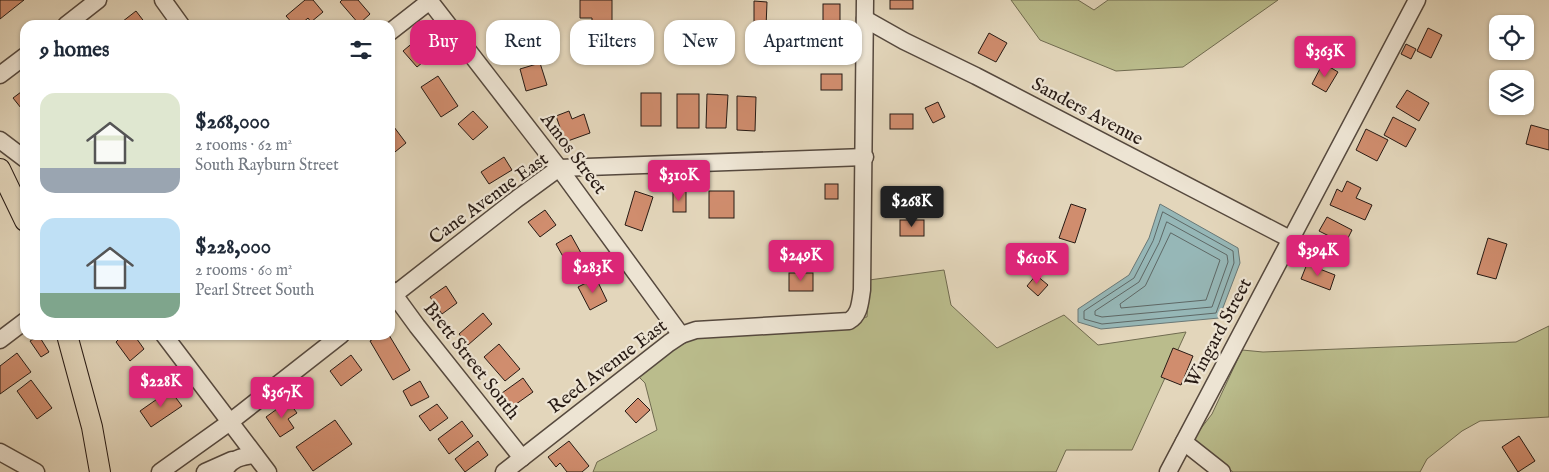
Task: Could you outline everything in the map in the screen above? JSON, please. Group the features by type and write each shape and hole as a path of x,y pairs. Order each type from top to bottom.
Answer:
{"main road":[{"path":"0,169 20,211"},
{"path":"68,340 92,428 100,472"}],"street":[{"path":"72,20 98,0"},
{"path":"162,0 177,20"},
{"path":"395,28 430,0"},
{"name":"Amos Street","path":"430,0 559,168 682,335"},
{"path":"865,0 865,157"},
{"name":"Wingard Street","path":"1168,472 1417,0"},
{"name":"Sanders Avenue","path":"865,19 904,41 976,76 1290,239"},
{"path":"0,75 20,60"},
{"path":"0,140 20,155"},
{"name":"Cane Avenue East","path":"395,292 559,168 865,157"},
{"name":"Reed Avenue East","path":"504,472 669,343 682,335 696,330 849,321 852,319 858,312 862,290 865,157"},
{"name":"Brett Street South","path":"395,298 522,458"},
{"path":"0,340 20,325"},
{"path":"168,340 268,472"},
{"path":"160,472 180,467 230,422 335,340"},
{"path":"1184,442 1222,472"},
{"path":"0,452 36,472"},
{"path":"205,472 228,466 243,456 255,455"}],"green space":[{"path":"1011,0 1078,0 1094,10 1108,0 1278,0 1183,67 1116,71 1040,40"},
{"path":"944,270 951,305 997,348 1064,315 1098,345 1186,332 1132,450 1066,450 1056,472 593,472 597,462 657,430 645,383 638,376 680,344 697,338 867,317 869,280"},
{"path":"1549,326 1549,417 1480,421 1462,431 1427,459 1420,472 1233,472 1192,440 1212,414 1242,350 1263,352 1516,342"}],"water":[{"path":"1160,204 1238,248 1240,263 1219,318 1101,329 1078,322 1078,309 1129,275 1149,238"}],"building":[{"path":"0,0 24,0 0,19"},
{"path":"305,0 313,0 323,12 313,20 308,18 306,20 290,20 286,16"},
{"path":"342,0 358,0 370,14 363,20 356,20 340,2"},
{"path":"580,0 612,0 612,20 580,18"},
{"path":"890,0 913,0 913,9 890,9"},
{"path":"754,1 767,2 766,20 754,20"},
{"path":"823,4 840,4 840,20 823,20"},
{"path":"136,11 143,20 124,20"},
{"path":"1428,28 1442,35 1431,58 1417,51"},
{"path":"989,33 1007,43 996,62 978,53"},
{"path":"1406,44 1416,49 1411,59 1401,54"},
{"path":"410,45 410,59 403,51"},
{"path":"1323,63 1338,72 1326,92 1312,84"},
{"path":"541,65 547,85 526,91 520,69"},
{"path":"821,74 842,74 842,90 821,90"},
{"path":"438,76 458,106 441,117 421,87"},
{"path":"1407,90 1429,103 1419,121 1396,107"},
{"path":"20,93 20,107 13,98"},
{"path":"641,93 661,93 661,126 641,126"},
{"path":"677,94 699,94 699,128 677,128"},
{"path":"707,94 728,95 726,128 706,128"},
{"path":"737,96 756,97 755,131 737,130"},
{"path":"938,102 945,117 933,123 925,108"},
{"path":"473,111 488,127 473,140 458,124"},
{"path":"569,111 572,119 584,114 590,133 565,142 556,116"},
{"path":"890,114 913,114 913,129 890,129"},
{"path":"1393,117 1416,129 1406,147 1384,135"},
{"path":"1531,125 1549,130 1549,150 1526,144"},
{"path":"395,128 406,143 395,152"},
{"path":"1366,129 1388,140 1377,161 1356,150"},
{"path":"504,157 512,170 489,184 481,172"},
{"path":"1347,181 1361,188 1356,198 1372,205 1365,220 1330,205 1337,189 1342,192"},
{"path":"825,184 838,184 838,199 825,199"},
{"path":"635,191 653,197 642,231 625,225"},
{"path":"673,191 686,191 686,212 673,212"},
{"path":"709,191 734,191 734,218 709,218"},
{"path":"1071,204 1086,209 1075,243 1059,238"},
{"path":"545,210 556,225 540,237 528,222"},
{"path":"1327,217 1352,230 1345,244 1319,231"},
{"path":"900,220 924,220 924,236 900,236"},
{"path":"571,235 581,253 566,262 556,244"},
{"path":"1488,238 1507,244 1496,279 1477,274"},
{"path":"1307,264 1335,275 1330,290 1301,279"},
{"path":"789,273 813,273 813,291 789,291"},
{"path":"1036,275 1048,285 1038,296 1027,286"},
{"path":"596,278 607,301 590,310 578,287"},
{"path":"446,286 457,303 442,314 430,297"},
{"path":"483,313 492,324 468,345 459,334"},
{"path":"42,340 49,352 41,357 30,341"},
{"path":"118,340 138,340 144,349 130,361 116,342"},
{"path":"392,340 410,370 393,380 370,341"},
{"path":"499,344 520,369 505,381 484,357"},
{"path":"1173,348 1193,356 1181,385 1161,377"},
{"path":"17,353 31,372 0,394 0,366"},
{"path":"351,355 362,370 341,386 330,371"},
{"path":"523,378 533,392 512,407 502,393"},
{"path":"31,380 52,408 37,419 17,391"},
{"path":"420,381 429,397 411,406 403,391"},
{"path":"170,390 182,406 151,427 140,411"},
{"path":"638,398 650,410 636,423 625,411"},
{"path":"288,401 297,413 288,419 294,428 280,437 266,417"},
{"path":"437,404 448,418 430,431 419,416"},
{"path":"335,420 352,444 313,471 296,447"},
{"path":"462,421 473,436 449,454 438,439"},
{"path":"1519,436 1535,461 1518,472 1502,447"},
{"path":"478,441 488,455 465,472 455,459"},
{"path":"569,441 589,466 582,472 567,472 560,463 556,467 548,457"}]}
